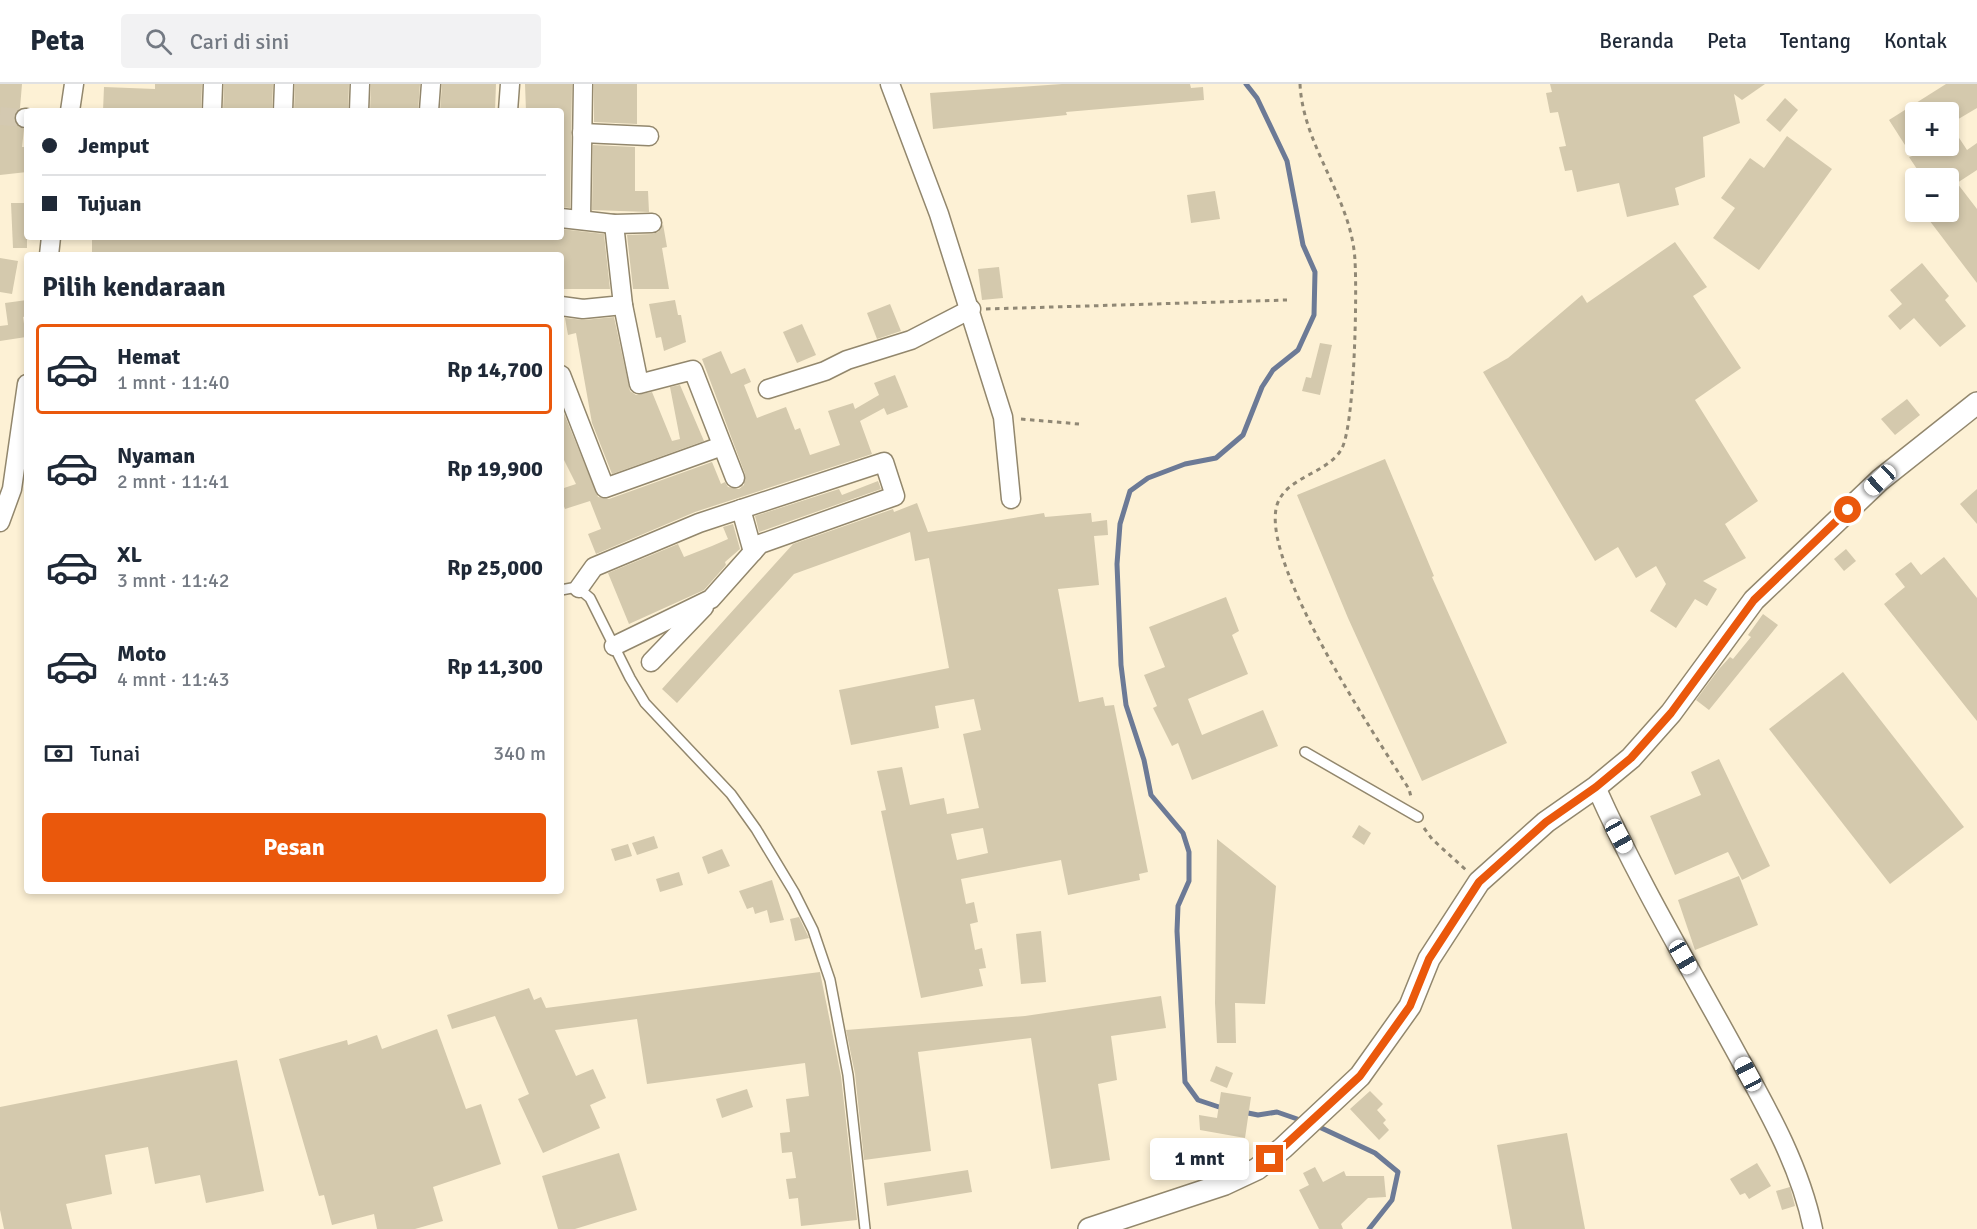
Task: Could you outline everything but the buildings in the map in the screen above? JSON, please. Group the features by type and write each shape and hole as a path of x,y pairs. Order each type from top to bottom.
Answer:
{"street":[{"path":"70,108 74,84"},
{"path":"212,108 213,84"},
{"path":"283,108 284,84"},
{"path":"359,108 360,84"},
{"path":"429,108 431,84"},
{"path":"508,108 510,84"},
{"path":"581,219 583,84"},
{"path":"890,84 971,309 1002,417 1011,499"},
{"path":"582,133 649,136"},
{"path":"564,218 614,224 652,223"},
{"path":"614,224 623,306 639,384 693,370 735,478"},
{"path":"564,306 584,309 623,306"},
{"path":"768,389 825,371 857,356 912,340 971,309"},
{"path":"564,383 605,488 722,446"},
{"path":"1089,1229 1225,1184 1257,1169 1283,1148 1360,1076 1410,1006 1429,959 1479,882 1546,822 1596,787 1631,758 1671,713 1754,600 1880,480 1977,403"},
{"path":"0,522 12,489 24,405"},
{"path":"570,589 594,567 699,523 884,462 895,496 760,544 651,662"},
{"path":"741,509 753,552"},
{"path":"614,646 711,599"},
{"path":"1596,787 1683,957 1778,1130 1806,1193 1813,1229"}],"lane":[{"path":"570,589 590,598 645,703 731,794 794,892 813,930 830,980 848,1075 865,1229"},
{"path":"1305,752 1418,817"}],"path":[{"path":"1300,84 1308,128 1349,228 1355,259 1353,374 1348,426 1341,452 1282,493 1276,509 1276,534 1295,591 1342,683 1409,789 1418,817 1432,839 1479,882"},
{"path":"971,309 1287,300"},
{"path":"1002,417 1079,424"}],"waterway":[{"path":"1225,1109 1198,1100 1185,1082 1177,931 1178,906 1189,881 1189,852 1183,833 1151,795 1144,760 1126,705 1121,665 1117,564 1120,524 1130,491 1148,478 1185,464 1216,458 1243,435 1262,387 1273,370 1298,350 1314,315 1315,272 1303,245 1287,161 1257,98 1246,84"},
{"path":"1243,1112 1258,1115 1277,1112 1303,1121"},
{"path":"1315,1125 1375,1153 1398,1172 1392,1200 1369,1229"}],"tunnel":[{"path":"0,116 24,118"}],"route":[{"path":"1270,1159 1360,1076 1410,1006 1429,959 1479,882 1546,822 1596,787 1631,758 1671,713 1754,600 1848,510"}]}
